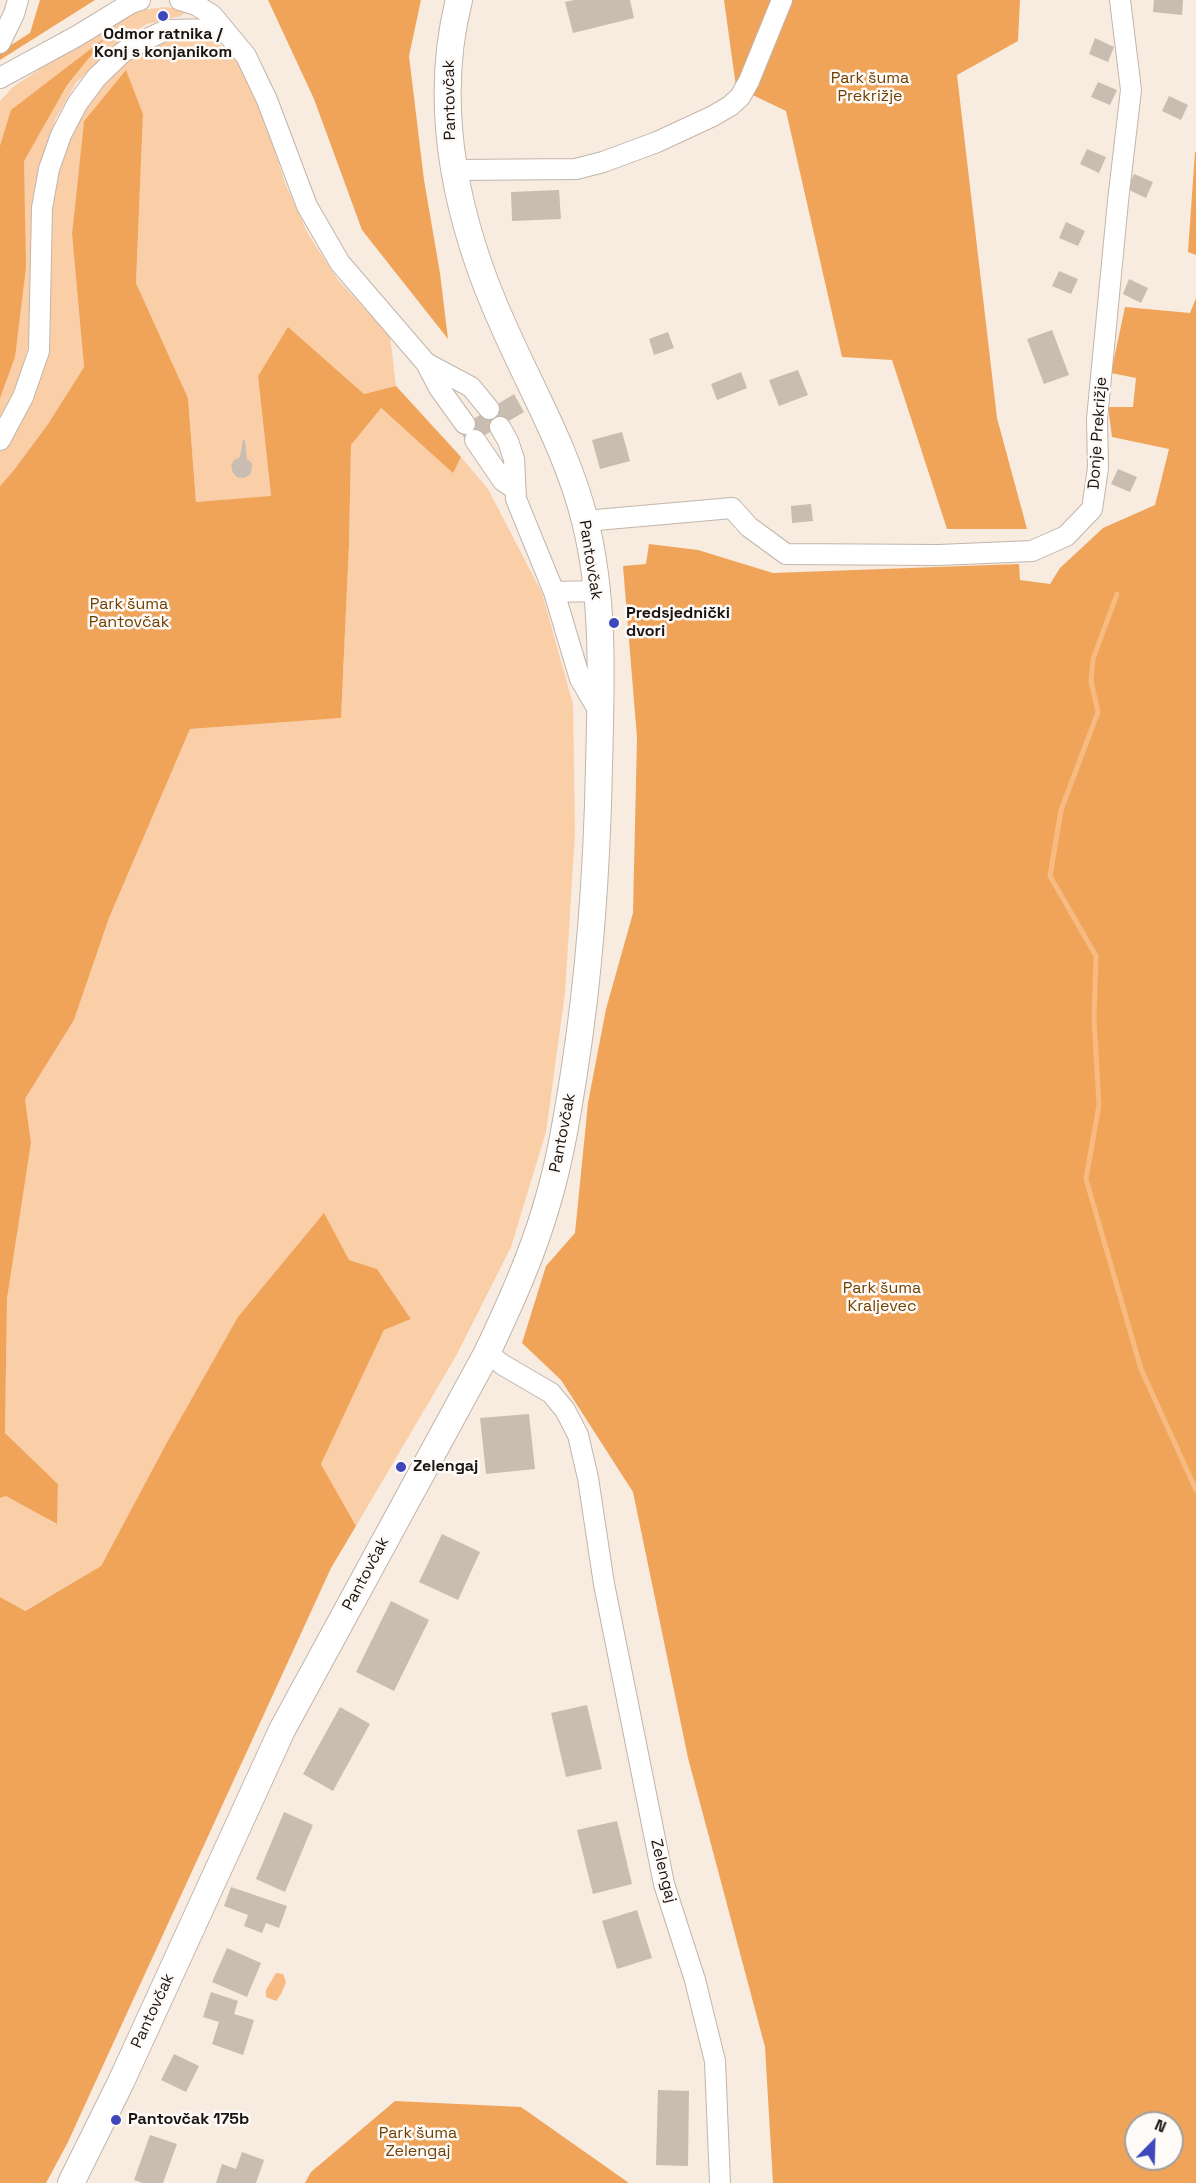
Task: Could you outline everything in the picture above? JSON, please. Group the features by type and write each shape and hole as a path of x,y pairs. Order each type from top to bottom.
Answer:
{"main road":[{"name":"Pantovčak","path":"71,2183 121,2082 282,1730 487,1353 511,1302 548,1203 567,1118 595,905 600,713 596,591 585,521 572,478 480,271 460,200 448,110 448,64 459,0"}],"street":[{"path":"0,43 18,0"},
{"path":"180,0 196,5 212,15 246,56 267,100 307,206 340,263 426,363 439,388 503,481 515,489"},
{"path":"455,170 576,169 603,162 657,142 713,116 740,97 783,0"},
{"name":"Donje Prekrižje","path":"585,521 732,508 749,527 786,554 939,555 1032,551 1066,536 1092,509 1098,468 1097,419 1131,90 1120,0"},
{"path":"0,78 77,36 134,1"},
{"path":"0,440 23,397 39,351 42,208 49,169 61,135 77,104 96,78 123,52 145,40 166,30 223,29"},
{"path":"426,363 471,387 489,409"},
{"path":"500,427 514,459 515,489 522,516 554,592 580,679 600,713"},
{"path":"554,592 596,591"},
{"name":"Zelengaj","path":"487,1353 503,1365 551,1392 565,1410 579,1435 604,1584 664,1884 694,1980 715,2061 720,2183"}],"shaded area":[{"path":"165,7 182,9 186,12 181,16 147,24 121,40 76,83 56,118 40,163 32,206 29,343 20,379 0,418 0,101 13,87 113,21 136,11"},
{"path":"176,35 199,35 216,41 240,63 266,123 285,183 308,234 338,280 390,336 396,386 364,394 288,328 258,376 271,497 196,502 188,398 136,283 143,114 126,71 84,121 72,234 84,367 48,424 0,486 0,450 32,394 46,229 58,171 76,121 100,85 129,59"},
{"path":"380,408 453,472 461,457 488,489 542,593 573,704 575,834 565,993 546,1132 511,1247 456,1356 356,1526 321,1464 384,1330 411,1319 377,1269 349,1260 165,1446 101,1566 24,1611 0,1597 0,1498 6,1495 56,1524 58,1484 5,1433 7,1299 31,1143 25,1099 74,1020 109,918 190,729 341,718 351,445"},
{"path":"276,1973 283,1974 286,1982 276,2001 266,1997 266,1990"}],"green space":[{"path":"40,0 95,0 0,60 0,52 30,33"},
{"path":"268,0 421,0 409,56 424,180 440,273 448,339 362,230 314,99"},
{"name":"Park šuma Prekrižje","path":"724,0 1020,0 1018,41 957,75 997,418 1027,529 947,529 892,360 842,357 786,111 736,87"},
{"path":"105,38 67,85 24,161 26,267 15,357 0,398 0,146 11,110"},
{"name":"Park šuma Pantovčak","path":"126,70 143,114 136,283 188,398 196,502 271,496 258,376 288,327 364,394 396,386 461,457 453,473 381,408 351,445 341,718 190,729 109,918 74,1020 25,1099 31,1143 7,1299 5,1433 58,1484 57,1524 6,1496 0,1498 0,486 48,424 84,367 72,234 84,121"},
{"path":"1196,152 1196,255 1188,252"},
{"name":"Park šuma Kraljevec","path":"1196,298 1196,2183 773,2183 765,2047 688,1758 633,1492 561,1380 522,1343 546,1266 575,1233 588,1103 606,1009 633,913 637,738 623,566 646,564 649,544 698,550 773,573 1019,564 1020,580 1050,584 1060,568 1103,528 1155,505 1169,449 1112,437 1108,407 1133,407 1136,378 1111,373 1125,307 1190,313"},
{"path":"324,1213 349,1260 377,1269 411,1319 384,1330 321,1464 356,1526 331,1568 67,2144 46,2183 0,2183 0,1597 25,1611 101,1566 238,1317"},
{"name":"Park šuma Zelengaj","path":"395,2101 521,2107 629,2183 305,2183 311,2172"}],"building":[{"path":"630,0 634,18 573,33 565,2"},
{"path":"1154,0 1183,0 1182,15 1153,12"},
{"path":"1095,38 1114,47 1108,62 1089,54"},
{"path":"1098,82 1117,90 1110,105 1091,97"},
{"path":"1169,96 1188,105 1181,120 1162,111"},
{"path":"1087,149 1106,157 1099,173 1080,164"},
{"path":"1134,174 1153,182 1146,198 1127,189"},
{"path":"559,190 561,219 512,221 511,192"},
{"path":"1066,222 1085,231 1078,246 1059,238"},
{"path":"1059,271 1078,279 1071,294 1052,286"},
{"path":"1129,279 1148,288 1141,303 1123,294"},
{"path":"1052,330 1069,375 1044,384 1027,339"},
{"path":"668,332 674,348 654,355 649,339"},
{"path":"798,370 808,395 779,406 769,380"},
{"path":"741,372 747,388 717,400 711,384"},
{"path":"514,394 524,412 468,445 459,428"},
{"path":"622,432 630,461 600,469 592,440"},
{"path":"243,440 245,440 247,459 252,463 250,475 244,478 237,477 231,466 234,460 240,457"},
{"path":"1118,469 1137,477 1130,492 1111,484"},
{"path":"811,504 813,521 792,523 791,506"},
{"path":"529,1414 535,1469 486,1474 480,1418"},
{"path":"442,1534 480,1552 458,1600 419,1582"},
{"path":"391,1601 429,1620 394,1691 356,1672"},
{"path":"587,1705 602,1769 566,1777 551,1713"},
{"path":"340,1707 370,1724 333,1791 303,1774"},
{"path":"284,1812 313,1825 285,1892 256,1879"},
{"path":"617,1821 632,1884 593,1894 577,1830"},
{"path":"231,1887 287,1906 279,1928 266,1923 262,1933 244,1926 248,1915 224,1906"},
{"path":"637,1910 652,1958 617,1969 602,1921"},
{"path":"227,1948 261,1963 247,1997 212,1982"},
{"path":"211,1992 238,2001 234,2014 254,2020 243,2055 212,2044 219,2022 203,2017"},
{"path":"174,2054 199,2066 186,2092 161,2080"},
{"path":"658,2090 689,2091 688,2166 656,2165"},
{"path":"150,2135 177,2144 163,2183 143,2183 134,2180"},
{"path":"242,2152 264,2160 256,2183 216,2183 222,2164 236,2169"}],"waterway":[{"path":"1117,594 1093,659 1091,681 1098,712 1061,810 1050,876 1096,956 1094,1018 1099,1105 1086,1179 1141,1369 1196,1490"}],"place":[{"name":"Odmor ratnika / Konj s konjanikom","path":"163,16"},
{"name":"Predsjednički dvori","path":"614,623"},
{"name":"Zelengaj","path":"401,1467"},
{"name":"Pantovčak 175b","path":"116,2120"}]}
